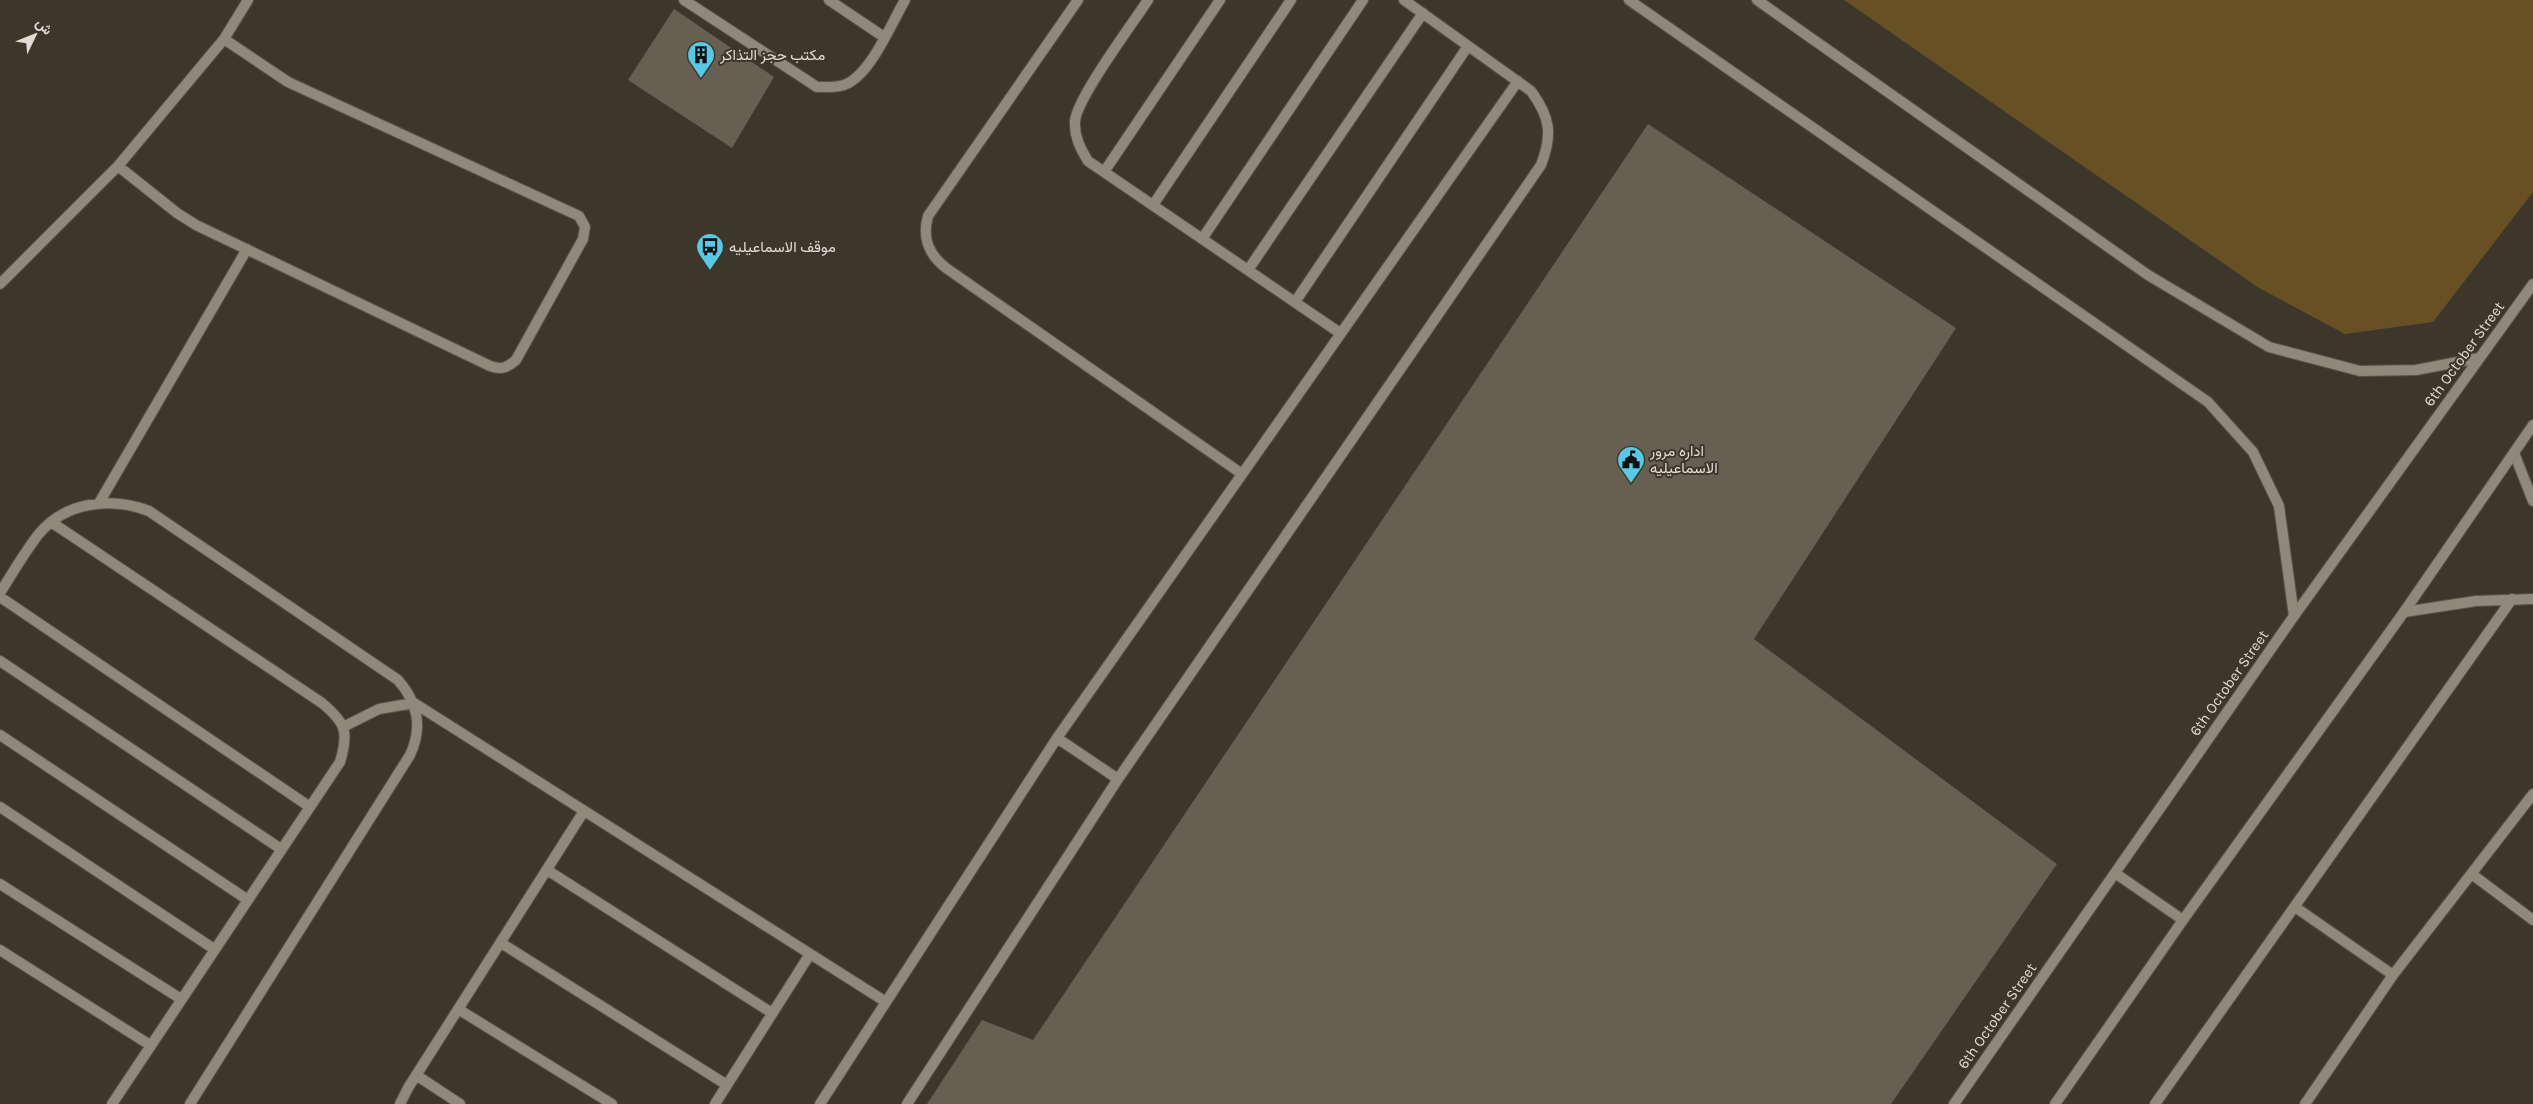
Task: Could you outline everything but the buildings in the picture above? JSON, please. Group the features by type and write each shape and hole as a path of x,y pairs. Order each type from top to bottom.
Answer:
{"street":[{"path":"0,284 118,166 224,39 248,0"},
{"path":"684,0 817,87 832,87 845,84 858,77 868,66 905,0"},
{"path":"829,0 884,37"},
{"path":"1078,0 928,216 925,232 928,250 946,268 1242,474"},
{"path":"1148,0 1083,100 1075,120 1077,142 1088,160 1104,172 1340,333"},
{"path":"1104,172 1220,0"},
{"path":"1153,205 1291,0"},
{"path":"1202,239 1362,0"},
{"path":"907,1104 1118,779 1541,165 1548,146 1547,120 1543,107 1531,91 1404,0"},
{"path":"1629,0 2208,402 2253,452 2279,506 2294,616"},
{"path":"1756,0 2148,275 2269,347 2360,371 2416,370 2479,358"},
{"path":"1248,270 1423,13"},
{"path":"118,166 177,213 196,225 499,369 509,367 516,360 583,239 585,228 579,216 288,82 224,39"},
{"path":"1295,302 1468,46"},
{"path":"820,1104 1057,738 1518,82"},
{"path":"99,503 247,249"},
{"name":"6th October Street","path":"1954,1104 2294,616 2533,284"},
{"path":"2055,1104 2183,920 2404,612 2533,425"},
{"path":"2514,453 2533,501"},
{"path":"0,593 38,535 51,522 66,513 99,503 116,502 149,511 398,680 408,691 414,703 418,717 418,730 410,755 190,1104"},
{"path":"51,522 322,702 340,718 347,740 340,762 112,1104"},
{"path":"0,597 310,807"},
{"path":"2155,1104 2512,599"},
{"path":"2404,612 2440,605 2533,599"},
{"path":"0,661 282,849"},
{"path":"342,727 379,709 414,703 886,1002"},
{"path":"0,735 248,900"},
{"path":"1057,738 1118,779"},
{"path":"2305,1104 2393,975 2533,794"},
{"path":"0,807 214,949"},
{"path":"400,1104 416,1075 584,811"},
{"path":"546,870 772,1013"},
{"path":"2114,873 2183,920"},
{"path":"2472,875 2533,920"},
{"path":"0,884 181,999"},
{"path":"2295,906 2393,975"},
{"path":"500,943 727,1085"},
{"path":"0,950 150,1045"},
{"path":"715,1104 810,954"},
{"path":"458,1009 612,1104"},
{"path":"416,1075 460,1104"}],"shaded area":[{"path":"1844,0 2533,0 2533,192 2433,322 2345,334 2259,288"}],"place":[{"name":"مكتب حجز التذاكر","path":"701,79"},
{"name":"موقف الاسماعيليه","path":"710,271"},
{"name":"اداره مرور الاسماعيليه","path":"1631,484"}]}
